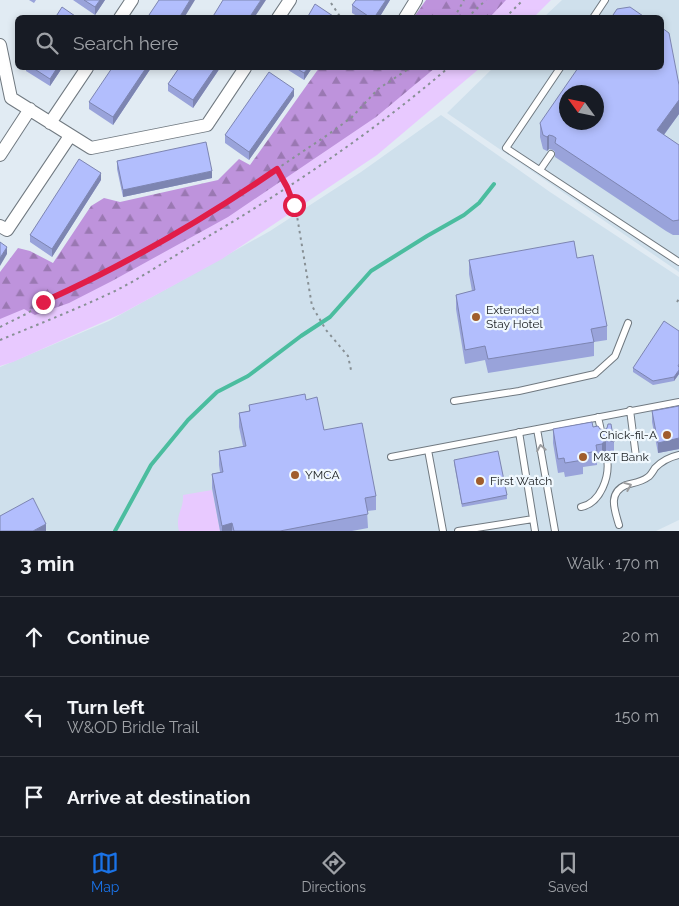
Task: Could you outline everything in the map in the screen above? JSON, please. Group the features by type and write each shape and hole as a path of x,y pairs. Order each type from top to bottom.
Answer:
{"street":[{"path":"122,15 132,0"},
{"path":"280,15 290,0"},
{"path":"407,15 416,0"},
{"path":"0,45 11,98 91,148 207,125 244,70"},
{"path":"50,123 86,70"},
{"path":"0,155 30,109"},
{"path":"0,226 7,230 70,136"}],"lane":[{"path":"595,15 605,0"},
{"path":"559,70 506,148 679,262"},
{"path":"540,170 551,154"},
{"path":"454,401 519,391 595,374 615,356 628,324"},
{"path":"391,457 679,402"},
{"path":"630,410 636,457"},
{"path":"598,417 603,439"},
{"path":"538,429 555,531"},
{"path":"519,432 535,531"},
{"path":"428,450 443,531"},
{"path":"619,526 614,508 614,497 618,490 648,477 664,461 679,455"},
{"path":"581,508 589,506 597,499 608,469 607,458"},
{"path":"458,531 533,519"}],"path":[{"path":"456,15 464,0"},
{"path":"470,15 486,0"},
{"path":"508,15 523,0"},
{"path":"331,3 339,15"},
{"path":"0,327 28,313 43,302 205,217 329,134 352,117 378,89 407,70"},
{"path":"0,340 117,290 223,228 287,187 401,106 446,70"},
{"path":"277,169 287,187 297,216 312,306 326,330 348,356 351,370"}],"shaded area":[{"path":"468,0 551,0 536,15 450,15"},
{"path":"562,0 679,0 679,272 447,113 491,70 664,70 664,15 546,15"},
{"path":"386,70 478,70 377,155 222,259 121,314 0,366 0,305 181,218"},
{"path":"441,115 550,192 679,277 679,520 656,531 0,531 0,367 109,321 270,231 361,172"},
{"path":"212,490 220,531 179,531 178,520 183,495"}],"green space":[{"path":"426,0 506,0 492,15 415,15"},
{"path":"318,70 433,70 376,117 228,217 69,303 35,315 24,309 0,319 0,272 18,248 30,251 53,263 91,206 104,198 120,202 218,180 239,159 250,165"}],"building":[{"path":"84,0 100,0 95,7"},
{"path":"159,0 190,0 181,15 149,15"},
{"path":"223,0 261,0 251,15 214,15"},
{"path":"356,0 386,0 376,15 367,15 352,5"},
{"path":"315,4 332,15 309,15"},
{"path":"62,7 74,15 57,15"},
{"path":"630,7 642,15 613,15 617,9"},
{"path":"664,29 669,33 679,85 679,100 657,130 679,145 679,220 673,221 555,143 556,138 553,136 549,135 547,137 543,135 540,123 559,96 559,130 604,130 604,85 566,85 577,70 664,70"},
{"path":"36,70 56,70 50,79"},
{"path":"111,70 145,70 113,117 89,102"},
{"path":"178,70 214,70 193,100 168,84"},
{"path":"269,72 294,89 249,152 225,135"},
{"path":"206,142 212,171 123,190 117,161"},
{"path":"79,159 101,173 52,249 30,235"},
{"name":"Extended Stay Hotel","path":"574,241 577,258 593,255 607,326 591,329 594,342 488,359 485,346 465,350 456,295 475,290 469,260"},
{"path":"0,242 7,247 0,258"},
{"path":"664,321 679,331 679,370 674,377 653,381 633,368"},
{"name":"YMCA","path":"305,394 306,400 317,397 324,430 362,423 376,496 365,498 368,514 280,531 234,531 232,523 222,526 212,474 223,472 219,451 246,446 239,413 250,411 249,405"},
{"name":"Chick-fil-A","path":"679,406 679,438 658,443 652,411"},
{"path":"592,422 593,427 598,426 604,430 608,424 611,424 614,442 606,439 602,444 596,445 597,451 582,454 583,460 565,463 564,458 558,459 553,429"},
{"name":"First Watch","path":"498,451 507,495 462,504 454,460"},
{"path":"33,498 46,524 33,531 0,531 0,516"}],"waterway":[{"path":"115,531 151,465 188,420 217,392 248,376 301,336 330,317 371,271 464,215 479,203 494,184"}],"place":[{"name":"Extended Stay Hotel","path":"476,317"},
{"name":"Chick-fil-A","path":"667,435"},
{"name":"M&T Bank","path":"583,457"},
{"name":"YMCA","path":"295,475"},
{"name":"First Watch","path":"480,481"}],"route":[{"path":"43,302 205,217 277,169 294,205"}]}
